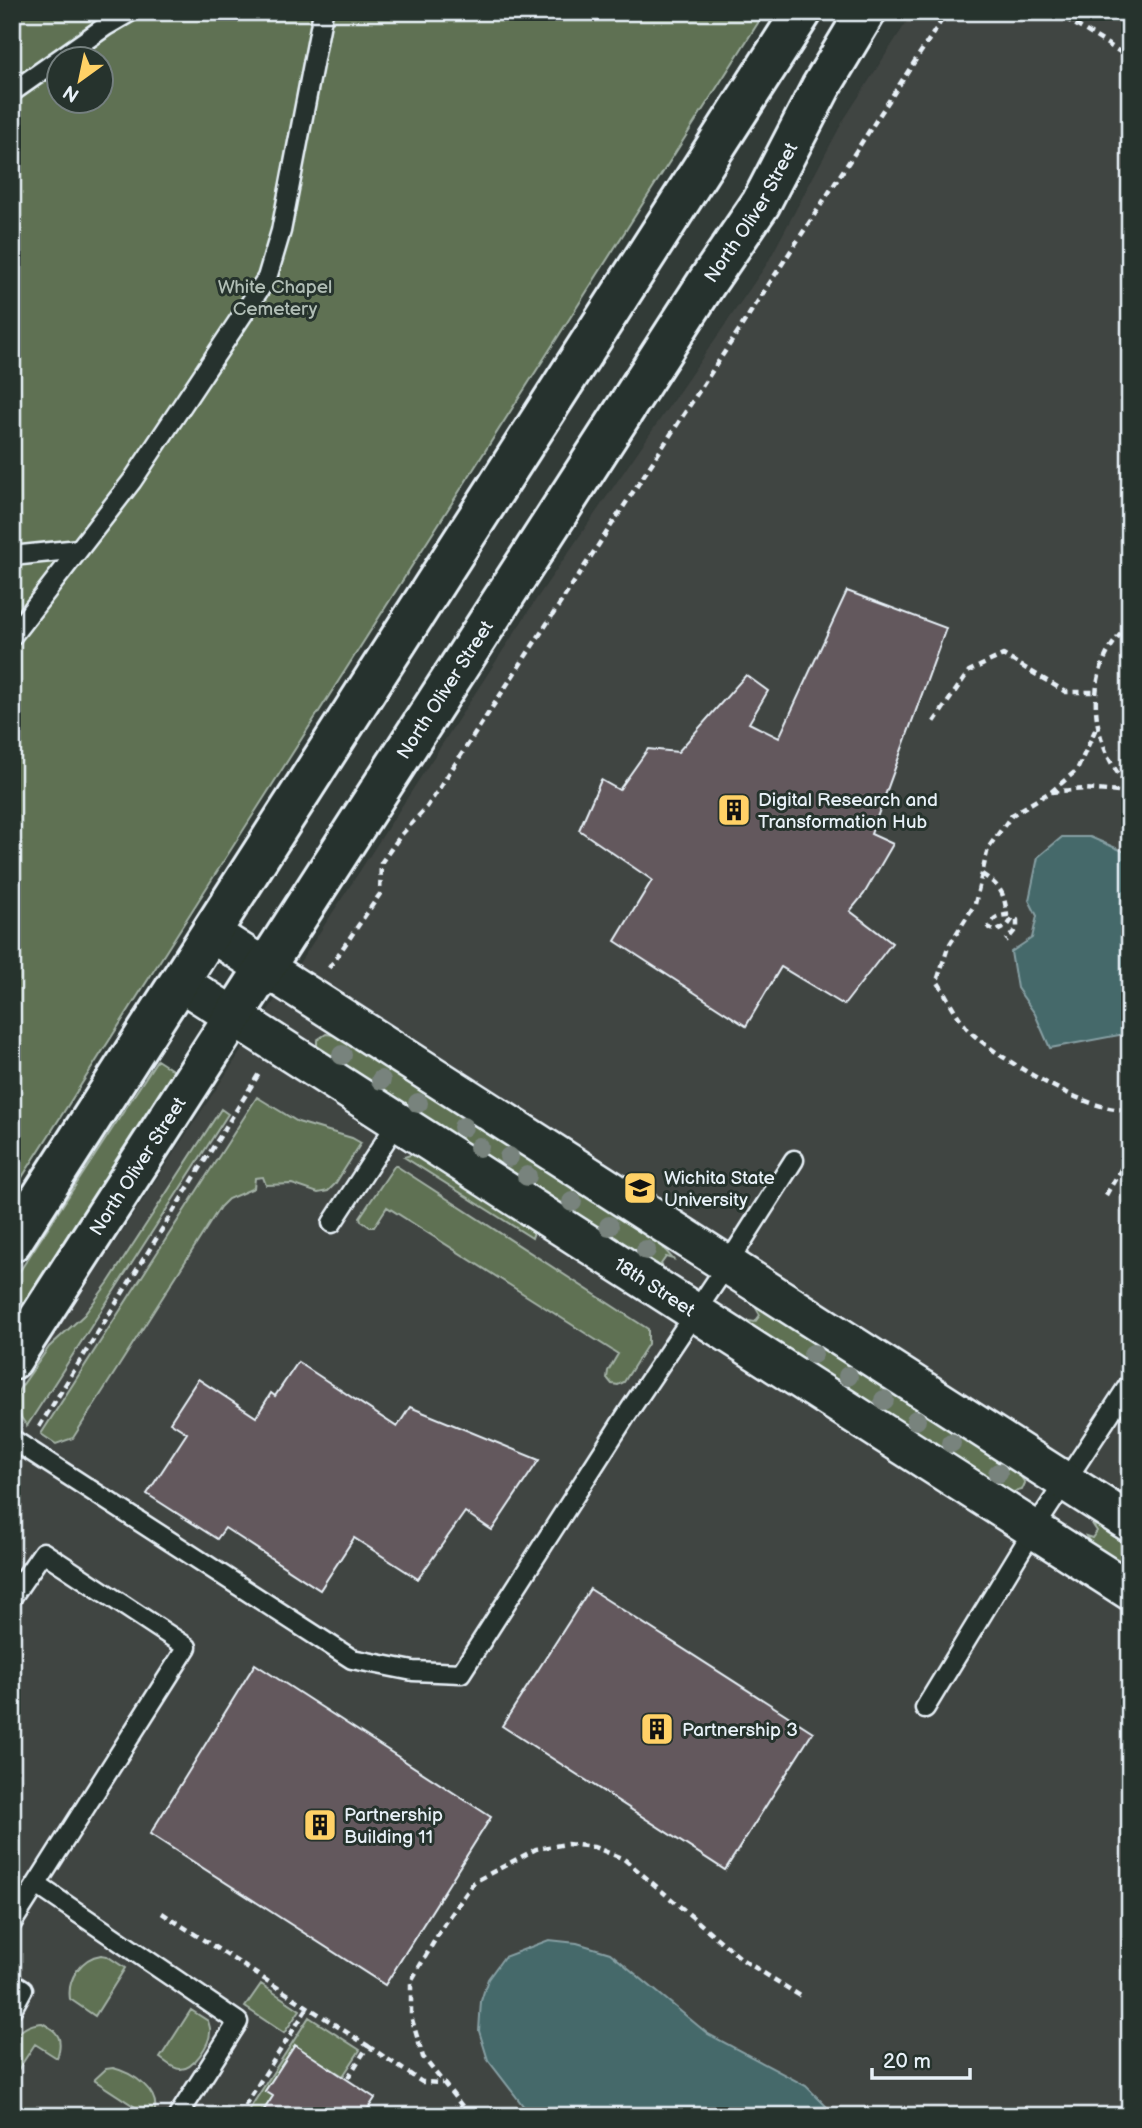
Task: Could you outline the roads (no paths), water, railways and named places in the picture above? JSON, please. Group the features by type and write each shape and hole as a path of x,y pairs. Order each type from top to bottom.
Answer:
{"main road":[{"path":"12,1242 803,12"},
{"name":"North Oliver Street","path":"12,1360 699,294 761,203 821,87 866,12"}],"street":[{"path":"211,933 1130,1524"},
{"name":"18th Street","path":"180,982 694,1314 1130,1591"}],"lane":[{"path":"12,92 130,12"},
{"path":"12,636 132,481 267,278 281,231 323,12"},
{"path":"12,555 79,549"},
{"path":"332,1223 397,1123"},
{"path":"19,1443 352,1659 413,1671 461,1673 794,1160"},
{"path":"925,1709 1034,1529 1130,1383"},
{"path":"12,1597 43,1552 187,1647 12,1923"},
{"path":"37,1885 238,2022 178,2116"},
{"path":"12,1982 23,1989 12,2009"}],"water":[{"path":"1062,837 1090,837 1130,854 1130,1033 1050,1048 1035,1014 1017,988 1011,952 1032,938 1037,916 1029,900 1038,857"},
{"path":"549,1940 577,1943 610,1953 708,2034 806,2086 836,2116 531,2116 488,2060 479,2031 481,2001 488,1979 504,1957"}],"place":[{"name":"Digital Research and Transformation Hub","path":"734,810"},
{"name":"Wichita State University","path":"640,1188"},
{"name":"Partnership 3","path":"657,1729"},
{"name":"Partnership Building 11","path":"320,1825"}],"park label":[{"name":"White Chapel Cemetery","path":"275,297"}]}
